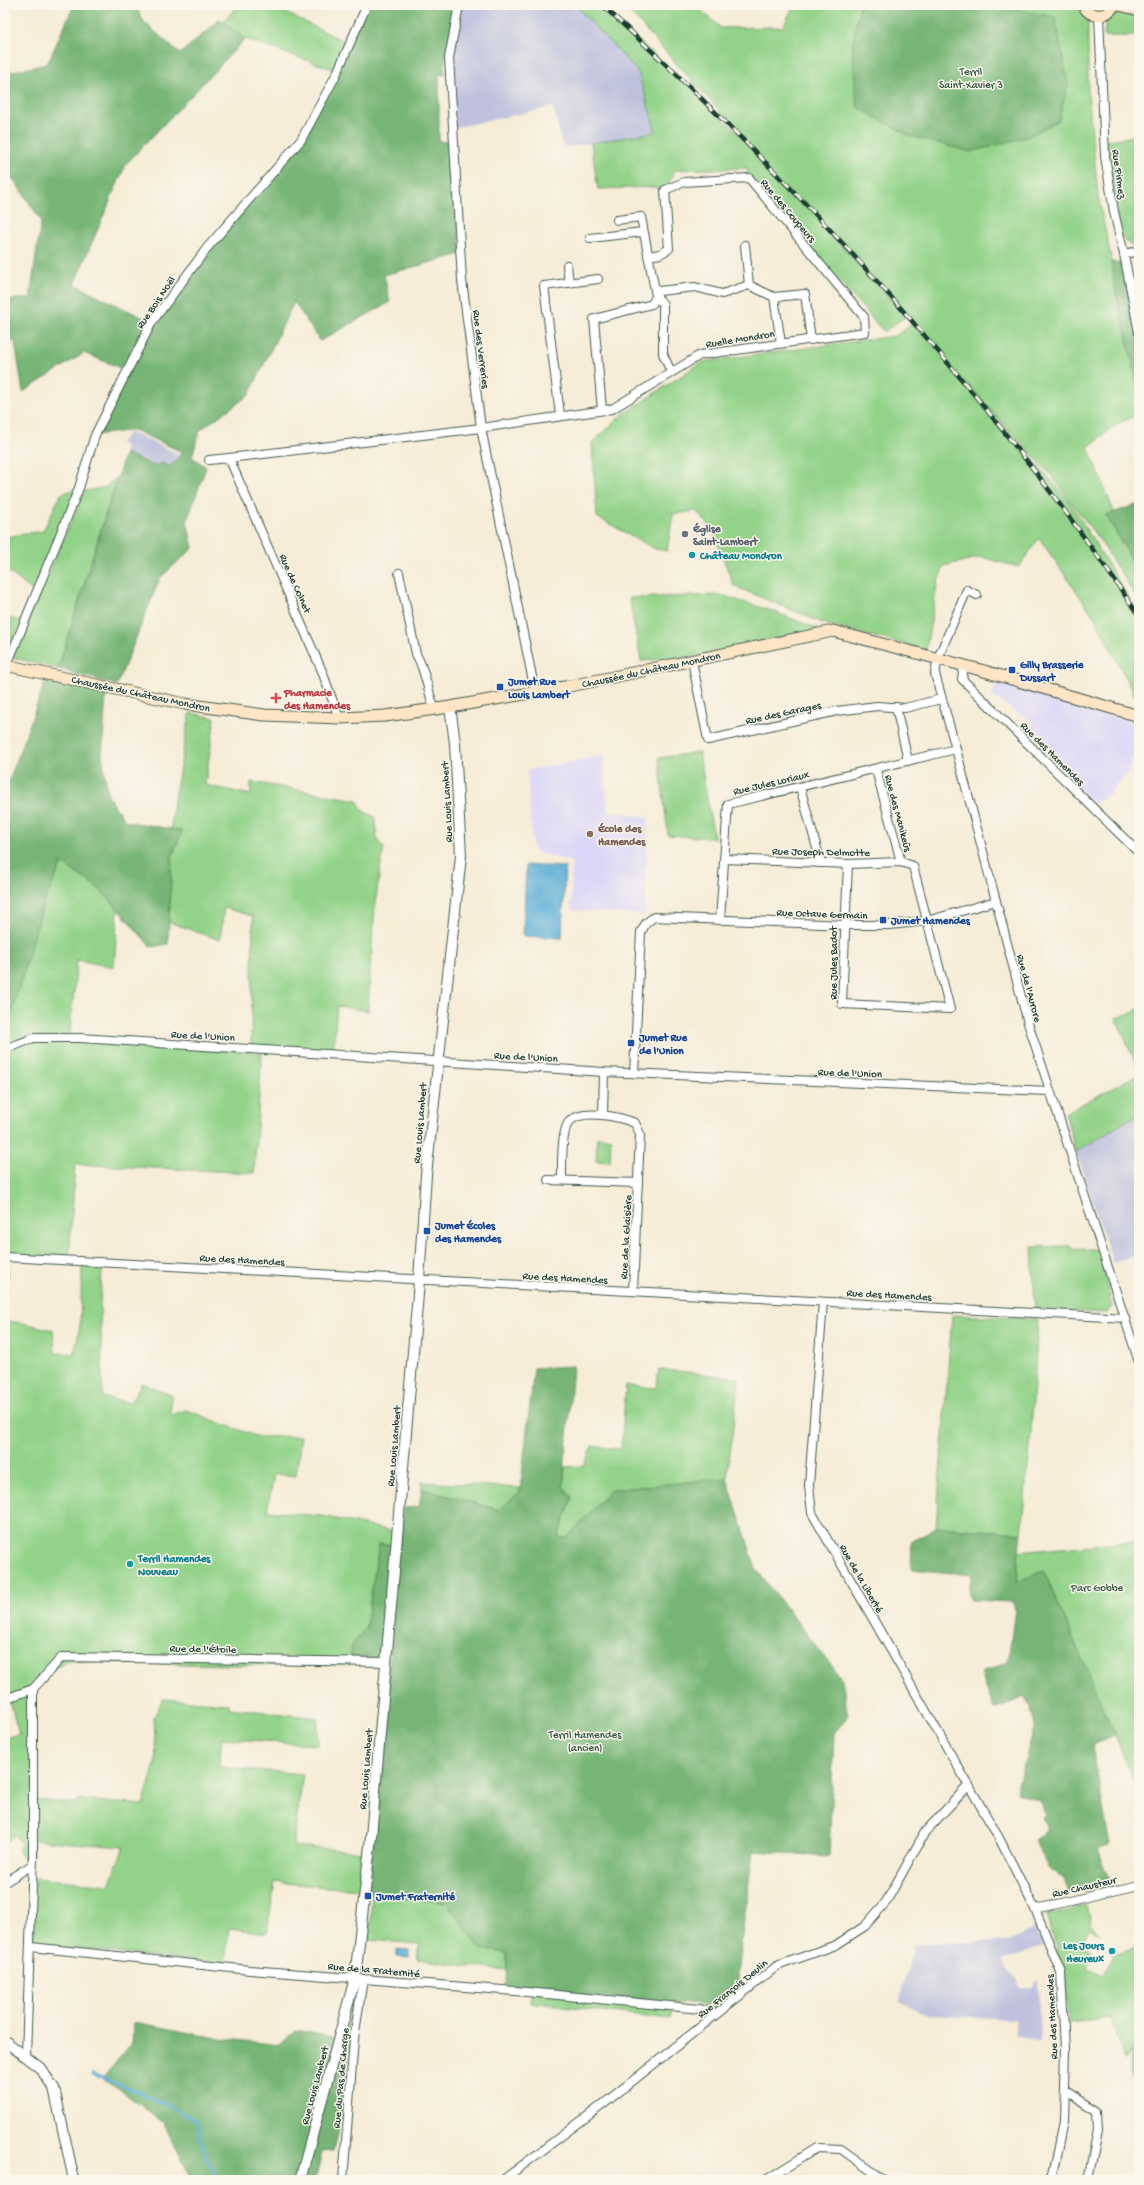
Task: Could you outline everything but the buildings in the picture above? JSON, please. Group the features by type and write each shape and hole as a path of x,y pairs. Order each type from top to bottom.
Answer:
{"main road":[{"path":"1083,5 1091,14 1099,16 1108,13 1114,5"},
{"path":"1119,5 1139,10"},
{"name":"Chaussée du Château Mondron","path":"6,665 109,686 185,704 264,715 339,718 384,716 450,707 692,661 833,632 964,665 1139,716"}],"street":[{"name":"Rue Bois Noël","path":"6,665 79,488 94,435 152,322 207,248 306,134 336,75 367,5"},
{"name":"Rue des Verreries","path":"459,5 449,58 462,280 481,428 535,691"},
{"name":"Rue Pirmez","path":"1099,16 1105,156 1114,212 1124,254 1139,333"},
{"name":"Rue des Coupeurs","path":"648,256 660,254 669,249 665,190 684,182 749,178 864,317 865,332"},
{"path":"617,220 641,218 656,296 663,304 663,354 671,372"},
{"path":"590,238 643,232"},
{"path":"745,245 749,285"},
{"path":"1124,254 1139,251"},
{"path":"567,265 569,283"},
{"path":"560,415 544,286 598,279"},
{"path":"602,410 594,319 652,304 659,291 695,287 722,294 749,285 774,297 805,294 811,340"},
{"path":"774,297 781,343"},
{"name":"Ruelle Mondron","path":"481,428 560,415 612,409 700,355 865,332"},
{"path":"209,460 481,428"},
{"name":"Rue de Colnet","path":"228,458 322,670 339,718"},
{"path":"399,573 416,654 421,663 430,696 436,709"},
{"name":"Rue de l'Aurore","path":"978,595 967,590 938,658 935,674 1028,1023 1049,1091 1139,1362"},
{"name":"Rue des Garages","path":"692,661 708,740 836,711 877,706 905,708 941,699"},
{"name":"Rue des Hamendes","path":"964,665 962,679 1139,853"},
{"name":"Rue Louis Lambert","path":"300,2180 359,1979 437,1062 461,856 456,743 450,707"},
{"path":"896,707 908,761"},
{"name":"Rue Jules Loriaux","path":"720,920 728,804 876,770 956,749"},
{"name":"Rue des Manikeûs","path":"876,770 901,862"},
{"path":"800,787 822,863"},
{"name":"Rue Joseph Delmotte","path":"724,859 848,864 901,862"},
{"path":"901,862 913,866 927,921"},
{"name":"Rue Jules Badot","path":"848,864 842,1004 950,1009 927,921"},
{"name":"Rue Octave Germain","path":"634,1073 641,932 646,923 654,917 845,925 890,925 927,921 996,901"},
{"name":"Rue de l'Union","path":"5,1049 34,1038 80,1038 604,1072 1049,1091"},
{"path":"603,1115 604,1072"},
{"name":"Rue de la Glaisière","path":"562,1180 564,1132 568,1122 578,1116 603,1115 635,1123 640,1134 633,1291"},
{"name":"Rue de la Glaisière","path":"548,1180 638,1183"},
{"name":"Rue des Hamendes","path":"5,1257 419,1281 633,1291 1124,1318"},
{"name":"Rue de la Liberté","path":"823,1302 809,1486 812,1512 970,1785 999,1838"},
{"name":"Rue de l'Étoile","path":"5,1699 33,1689 62,1657 386,1662"},
{"path":"26,2056 31,1947 33,1689"},
{"name":"Rue François Deulin","path":"503,2180 601,2106 777,1966 836,1945 865,1926 886,1902 926,1832 970,1785"},
{"name":"Rue des Hamendes","path":"999,1838 1035,1909 1062,1972 1065,2049 1063,2121 1051,2180"},
{"path":"5,1882 32,1865"},
{"name":"Rue Chausteur","path":"1035,1909 1139,1885"},
{"name":"Rue de la Fraternité","path":"31,1947 250,1970 692,2008 715,2014"},
{"name":"Rue du Pas de Charge","path":"343,2180 359,1979"},
{"path":"5,2041 26,2056 47,2077 54,2088 74,2180"},
{"path":"1064,2090 1097,2111 1098,2129 1088,2180"},
{"path":"766,2180 817,2148 841,2149 884,2180"}],"shaded area":[{"path":"459,5 575,5 638,72 656,132 563,148 553,107 453,128 449,58"},
{"path":"129,433 138,435 178,454 170,468 163,463 154,466 125,453 126,447 120,443"},
{"path":"997,682 1139,724 1139,740 1127,774 1108,795 1094,804 1040,747 1043,737 1033,727 1034,721 1025,718 1026,716 1019,714 992,696"},
{"name":"École des Hamendes","path":"603,756 608,811 648,817 645,915 571,910 572,862 533,851 527,770"},
{"path":"1139,1113 1139,1255 1113,1263 1076,1152"},
{"path":"1037,1927 1042,1947 1002,1960 1008,1972 1017,1979 1020,1987 1032,1987 1038,1979 1040,2042 1016,2035 1015,2019 926,2015 900,2002 914,1944 1009,1941"}],"green space":[{"path":"74,5 135,5 144,22 180,54 220,19 245,39 126,164 74,284 152,322 211,243 301,140 367,5 457,5 444,66 445,75 439,74 439,142 449,141 461,254 384,275 390,302 320,341 294,302 249,395 200,430 192,457 206,467 187,521 193,548 160,578 117,685 58,669 125,453 154,466 163,463 170,467 182,452 134,430 95,435 150,326 121,368 84,353 23,392 15,342 5,338 5,300 30,298 41,221 15,181 5,173 5,73 47,64"},
{"path":"242,5 270,5 350,44 341,72 245,39 223,22 234,10"},
{"path":"575,5 598,5 680,77 754,149 623,5 695,5 721,28 783,27 794,5 860,5 852,47 998,6 996,5 1075,5 1079,8 1088,23 1088,92 1098,196 1112,262 1114,284 1139,390 1139,414 1117,424 1088,447 1114,512 1106,515 1139,572 1139,601 1101,542 1053,477 963,379 1069,501 1139,614 1139,704 1095,618 1039,538 1019,567 981,557 944,566 938,581 926,650 828,625 734,586 711,527 696,511 673,514 667,551 655,549 597,517 592,443 622,415 702,362 895,336 913,323 836,239 905,317 884,332 749,178 747,168 675,170 669,183 670,187 661,189 653,187 598,189 591,143 656,132 638,72"},
{"name":"Terril Saint-Xavier 3","path":"860,5 996,5 1055,17 1068,84 1059,120 1030,136 971,152 910,136 857,107 852,47"},
{"path":"1121,11 1139,14 1139,36 1104,36 1106,19"},
{"path":"1139,135 1139,244 1131,246 1119,233 1106,141"},
{"path":"1112,262 1122,263 1139,325 1139,390 1114,284"},
{"path":"117,477 58,669 11,657 85,491 106,487"},
{"path":"79,488 34,592 5,569 5,537 43,531 61,494"},
{"path":"1139,504 1139,572 1106,515"},
{"path":"721,595 772,611 819,629 690,657 641,661 629,598"},
{"path":"5,617 22,621 5,653"},
{"path":"48,674 106,694 102,755 108,796 125,821 182,831 172,857 168,944 151,947 101,890 62,863 44,902 5,1036 5,792"},
{"path":"190,713 215,718 205,785 251,795 251,782 357,800 363,811 375,817 377,840 384,848 375,909 368,1011 337,1006 333,1054 251,1049 253,916 224,908 220,940 169,922 172,857 182,831 171,829 174,800"},
{"path":"699,752 714,838 668,835 659,758"},
{"path":"62,863 101,890 118,909 114,967 77,960 70,1033 51,1038 262,1053 254,1173 75,1164 69,1260 5,1257 5,1036 44,902"},
{"path":"1139,1007 1139,1071 1116,1018 1134,1012"},
{"path":"1139,1074 1139,1113 1076,1152 1065,1113"},
{"path":"597,1137 611,1138 610,1162 596,1161"},
{"path":"1071,1246 1071,1249 1099,1250 1112,1306 1107,1313 1035,1309 1032,1247"},
{"path":"5,1260 9,1261 5,1318"},
{"path":"82,1267 102,1268 100,1305 103,1397 130,1403 142,1383 171,1395 171,1415 186,1410 258,1437 301,1436 296,1476 274,1474 267,1511 322,1516 397,1532 400,1545 379,1544 366,1627 352,1646 350,1665 229,1665 68,1661 41,1676 33,1689 33,1856 25,1863 18,1848 22,1844 15,1835 5,1843 5,1738 19,1734 9,1698 5,1699 5,1321 23,1323 53,1330 55,1353 74,1354 80,1326"},
{"path":"952,1315 1038,1319 1030,1448 1021,1533 936,1527"},
{"name":"Terril Hamendes (ancien)","path":"573,1366 563,1486 572,1497 558,1537 567,1538 610,1490 727,1478 756,1569 842,1679 848,1717 834,1733 829,1856 753,1851 737,1974 741,1990 716,2011 711,2006 506,1988 507,1953 481,1949 446,1902 372,1895 369,1889 390,1651 376,1659 350,1660 352,1646 366,1627 379,1544 400,1545 403,1508 419,1507 422,1489 499,1510 520,1492 534,1368"},
{"path":"659,1369 739,1378 727,1478 610,1490 567,1539 558,1537 572,1498 563,1486 565,1467 584,1466 592,1446 621,1449 626,1385 656,1388"},
{"path":"422,1482 520,1488 520,1492 499,1510 422,1489"},
{"path":"936,1527 1021,1533 1016,1582 1044,1571 1115,1736 1092,1745 1110,1846 1098,1849 1113,1887 1069,1893 1062,1876 1059,1877 1055,1870 1052,1871 1034,1840 1043,1834 1042,1832 1047,1830 1042,1817 1046,1815 1039,1801 1016,1792 1035,1725 1031,1708 1024,1697 994,1709 981,1673 1008,1662 1015,1609 1013,1602 971,1600 968,1594 972,1575 911,1569 912,1541"},
{"name":"Parc Gobbe","path":"1139,1541 1139,1792 1044,1571 1016,1582 1018,1552"},
{"path":"163,1699 229,1704 229,1708 318,1718 318,1745 222,1738 219,1767 303,1774 293,1846 364,1852 360,1890 275,1882 267,1933 229,1928 225,1964 33,1944 35,1878 109,1885 124,1847 35,1840 35,1800 74,1803 81,1800 143,1805 156,1761 154,1717"},
{"path":"372,1895 447,1902 507,1953 507,1971 417,1959 421,1944 369,1940"},
{"path":"1085,1906 1091,1916 1090,1923 1100,1933 1089,1928 1081,1946 1092,1951 1086,1967 1103,1975 1114,1955 1139,1947 1139,2077 1131,2079 1129,2066 1131,2050 1125,2060 1111,2017 1069,2023 1066,1994 1061,1968 1047,1915"},
{"path":"362,1983 351,2036 344,2101 333,2151 322,2152 315,2180 192,2180 164,2123 123,2092 102,2079 132,2043 134,2022 211,2037 280,2045 296,2030 339,2038 344,2034"},
{"path":"532,1990 663,2001 664,2007 672,2012 670,2019 530,2002"}],"water":[{"path":"526,865 565,867 562,938 523,936"},
{"path":"397,1949 410,1950 410,1958 397,1957"}],"waterway":[{"path":"92,2074 158,2100 197,2121 205,2155 218,2180"}],"railway":[{"path":"602,5 677,75 749,146 820,219 889,294 1019,451 1081,532 1139,616"}],"place":[{"name":"Église Saint-Lambert","path":"685,534"},
{"name":"Château Mondron","path":"692,555"},
{"name":"Gilly Brasserie Dussart","path":"1012,670"},
{"name":"Jumet Rue Louis Lambert","path":"500,687"},
{"name":"Pharmacie des Hamendes","path":"276,698"},
{"name":"École des Hamendes","path":"590,834"},
{"name":"Jumet Hamendes","path":"883,920"},
{"name":"Jumet Rue de l'Union","path":"631,1043"},
{"name":"Jumet Écoles des Hamendes","path":"427,1231"},
{"name":"Terril Hamendes Nouveau","path":"130,1564"},
{"name":"Jumet Fraternité","path":"368,1896"},
{"name":"Les Jours Heureux","path":"1112,1951"}]}
